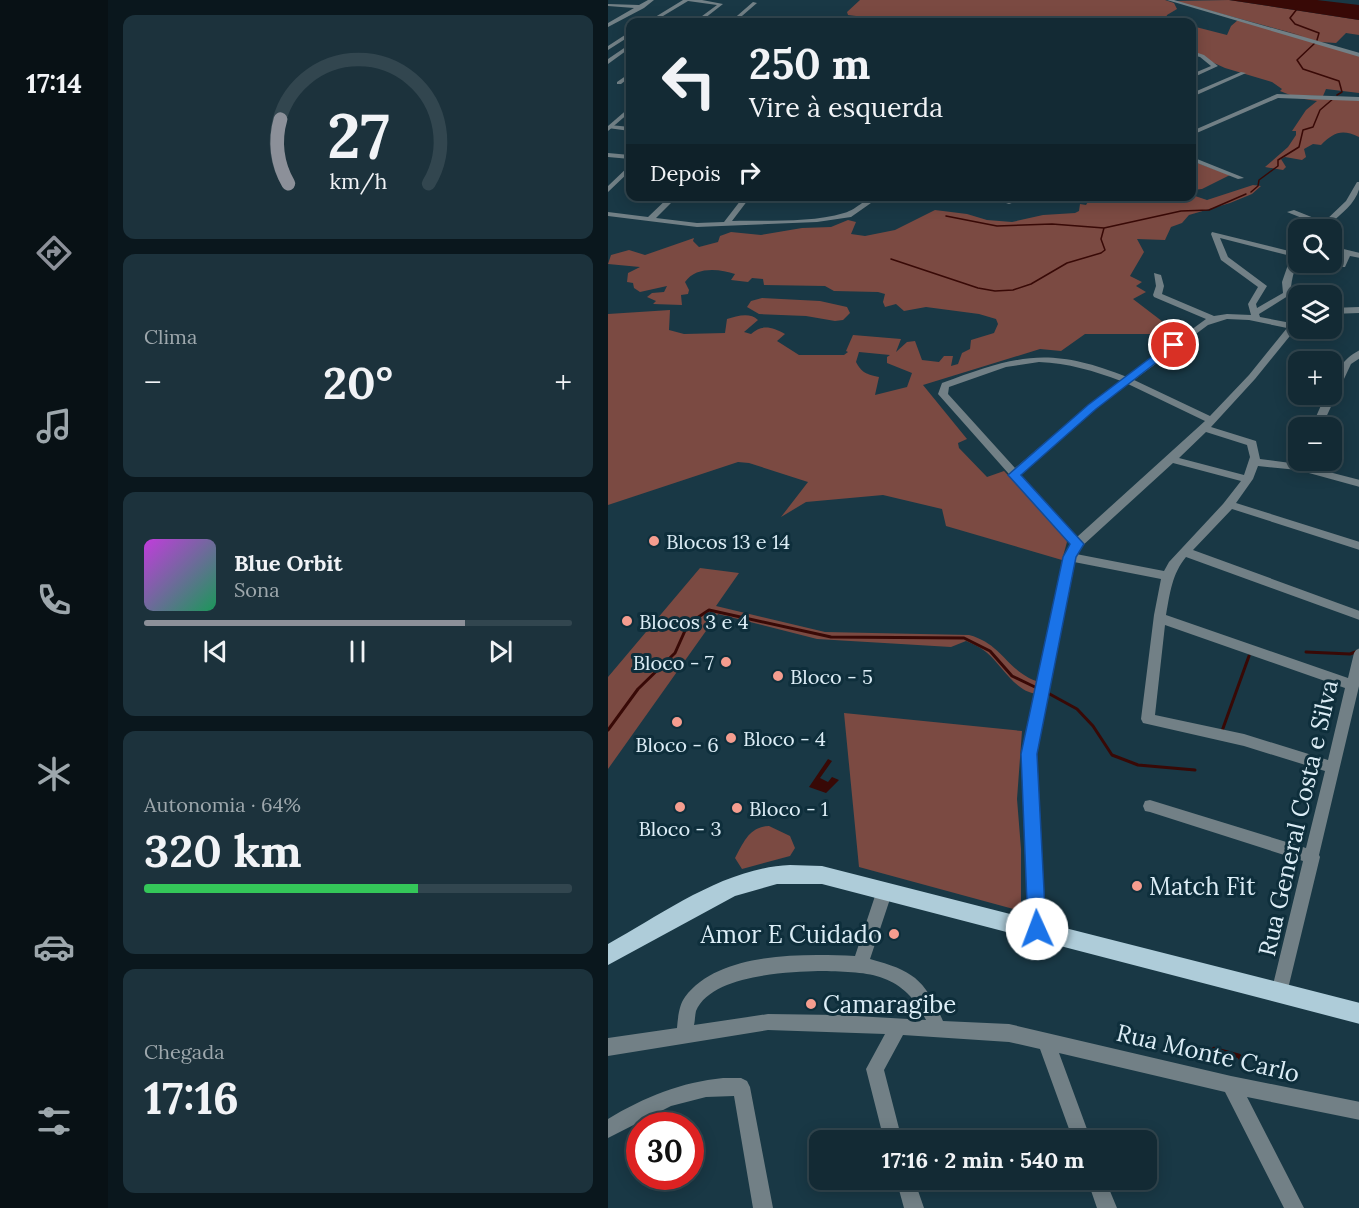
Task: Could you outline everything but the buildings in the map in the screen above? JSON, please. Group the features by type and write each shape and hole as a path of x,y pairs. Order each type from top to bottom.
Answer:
{"main road":[{"path":"608,955 734,887 770,876 790,873 822,875 1360,1014"}],"street":[{"path":"608,25 652,0"},
{"path":"657,18 688,0 721,4 703,18"},
{"path":"1169,0 1360,55"},
{"path":"608,5 642,7"},
{"path":"737,18 755,5"},
{"path":"608,30 626,32"},
{"path":"608,48 626,36"},
{"path":"608,62 626,49"},
{"path":"1196,55 1202,56 1215,66 1196,74"},
{"path":"1196,93 1243,74"},
{"path":"619,83 626,78"},
{"path":"1196,84 1208,88"},
{"path":"1196,131 1277,96 1360,99"},
{"path":"609,128 626,113"},
{"path":"609,128 626,129"},
{"path":"608,155 626,157"},
{"path":"1196,161 1240,178"},
{"path":"608,190 626,171"},
{"path":"1335,219 1360,184"},
{"path":"651,218 670,201"},
{"path":"726,224 744,201"},
{"path":"608,214 697,225 726,224 837,218 848,215 870,201"},
{"path":"1349,202 1358,205"},
{"path":"1291,212 1310,219"},
{"path":"1288,251 1215,234 1224,258 1263,286 1252,304 1255,315 1269,323 1288,324"},
{"path":"1342,252 1360,256"},
{"path":"1342,265 1347,254"},
{"path":"1157,275 1160,286 1157,295 1213,319 1255,315 1287,294 1286,282 1289,273"},
{"path":"1342,311 1359,310"},
{"path":"1014,475 1125,381 1213,319"},
{"path":"1037,929 1029,754 1069,557 1077,544 1173,460 1257,372 1288,333"},
{"path":"1342,373 1347,363 1360,353"},
{"path":"1077,544 943,393 945,385 987,370 1038,359 1076,363 1125,381 1208,424 1252,443 1256,462 1248,479 1166,576 1148,719 1244,740 1334,768"},
{"path":"1173,460 1248,479"},
{"path":"1256,462 1288,463"},
{"path":"1321,471 1360,484"},
{"path":"1229,504 1360,546"},
{"path":"1185,552 1360,616"},
{"path":"1069,557 1166,576"},
{"path":"1161,619 1352,685"},
{"name":"Rua General Costa e Silva","path":"1280,993 1359,655"},
{"path":"1150,806 1313,857"},
{"path":"860,964 885,890"},
{"path":"685,1034 689,1004 713,983 738,973 808,962 860,964 903,976 928,1005 938,1028"},
{"name":"Rua Monte Carlo","path":"608,1047 768,1022 806,1021 1009,1033 1231,1085 1360,1111"},
{"path":"890,1130 875,1069 898,1028"},
{"path":"1046,1041 1078,1130"},
{"path":"1231,1085 1294,1208"},
{"path":"608,1130 635,1112 708,1087 741,1087 763,1208"},
{"path":"908,1190 914,1208"},
{"path":"1100,1190 1107,1208"}],"shaded area":[{"path":"860,0 1165,0 1174,3 1177,9 1166,18 872,18 848,15 847,12"},
{"path":"1229,0 1359,20 1359,35 1346,33 1336,43 1320,42 1359,56 1359,93 1326,89 1323,96 1290,95 1280,91 1282,89 1272,82 1225,68 1196,55 1196,27 1227,35 1231,26 1238,20 1303,36 1174,1"},
{"path":"1229,0 1317,0 1359,5 1359,20"},
{"path":"1291,97 1359,99 1359,137 1339,133 1321,145 1313,144 1304,149 1306,157 1302,160 1285,157 1281,159 1286,167 1283,170 1265,167 1288,147 1296,135 1296,131 1292,131 1306,110 1317,101"},
{"path":"1196,162 1230,175 1202,189 1196,190"},
{"path":"1253,185 1261,186 1252,194 1230,203 1189,215 1182,223 1171,227 1165,240 1137,239 1144,252 1130,276 1142,282 1136,286 1146,292 1133,299 1167,325 1152,334 1085,334 1061,351 1040,349 923,385 967,439 958,443 959,448 987,477 1004,471 1064,533 1067,542 1062,560 946,526 942,509 883,495 806,502 781,517 808,482 749,463 738,462 608,505 608,314 670,310 669,330 684,334 725,333 727,319 747,315 758,320 744,332 751,334 763,328 776,330 785,334 777,341 799,355 844,355 848,352 846,351 853,335 901,339 896,352 907,342 915,341 922,360 939,362 944,356 953,356 951,366 958,364 962,353 970,349 971,340 994,333 998,324 996,319 979,314 926,307 904,311 896,304 885,307 883,302 885,294 878,292 834,291 825,286 764,285 763,279 752,278 748,282 731,280 735,274 715,270 695,273 685,282 689,290 688,294 681,295 682,305 653,304 656,301 647,297 652,293 664,292 667,286 640,292 634,288 633,283 627,282 628,273 640,267 608,264 611,255 629,250 645,255 694,238 693,241 699,247 718,242 720,236 731,232 761,235 802,228 831,227 848,220 856,222 851,234 865,236 895,230 935,210 967,214 987,220 1012,222 1043,215 1075,213 1079,211 1080,204 1086,205 1088,201 1196,201 1196,196 1207,200","holes":["859,352 890,355 887,357 887,363 912,373 907,387 875,395 879,377 860,369 856,362"]},
{"path":"762,298 820,301 847,307 850,313 843,320 835,321 806,316 759,314 747,307 751,301"},
{"path":"700,568 739,573 716,606 825,632 969,635 980,639 1019,671 1039,682 1037,694 1015,683 992,657 966,641 951,647 817,639 718,614 608,769 608,677"},
{"path":"844,713 1022,731 1017,799 1021,849 1021,911 859,867"},
{"path":"828,759 832,761 820,778 828,782 832,777 839,780 826,793 809,787"},
{"path":"769,826 790,836 795,848 790,856 742,869 735,858 744,841 757,829"}],"waterway":[{"path":"1297,9 1290,18 1295,24 1319,33 1317,40"},
{"path":"1316,42 1297,60 1303,69 1339,81 1342,92 1337,95"},
{"path":"1251,192 1258,186 1259,180 1278,166 1278,160 1299,147 1303,130 1313,127 1320,110 1334,98"},
{"path":"1104,228 1181,211 1209,210 1246,194"},
{"path":"946,216 997,226 1052,224 1104,228"},
{"path":"891,259 978,288 995,291 1013,290 1031,284 1067,263 1101,253 1105,250 1101,239 1104,228"},
{"path":"608,730 638,689 675,653 688,624 709,610 831,637 964,638 990,651 1012,676 1037,688"},
{"path":"1306,652 1350,654 1358,651"},
{"path":"1222,731 1249,656"},
{"path":"1046,692 1077,709 1093,726 1112,755 1138,765 1195,770"},
{"path":"1214,1049 1239,1056 1245,1065"}],"place":[{"name":"Blocos 13 e 14","path":"654,541"},
{"name":"Blocos 3 e 4","path":"627,621"},
{"name":"Bloco - 7","path":"726,662"},
{"name":"Bloco - 5","path":"778,676"},
{"name":"Bloco - 6","path":"677,722"},
{"name":"Bloco - 4","path":"731,738"},
{"name":"Bloco - 3","path":"680,807"},
{"name":"Bloco - 1","path":"737,808"},
{"name":"Match Fit","path":"1137,886"},
{"name":"Amor E Cuidado","path":"894,934"},
{"name":"Camaragibe","path":"811,1004"}],"route":[{"path":"1037,929 1029,754 1069,557 1077,544 1014,475 1092,407 1174,345"}]}
